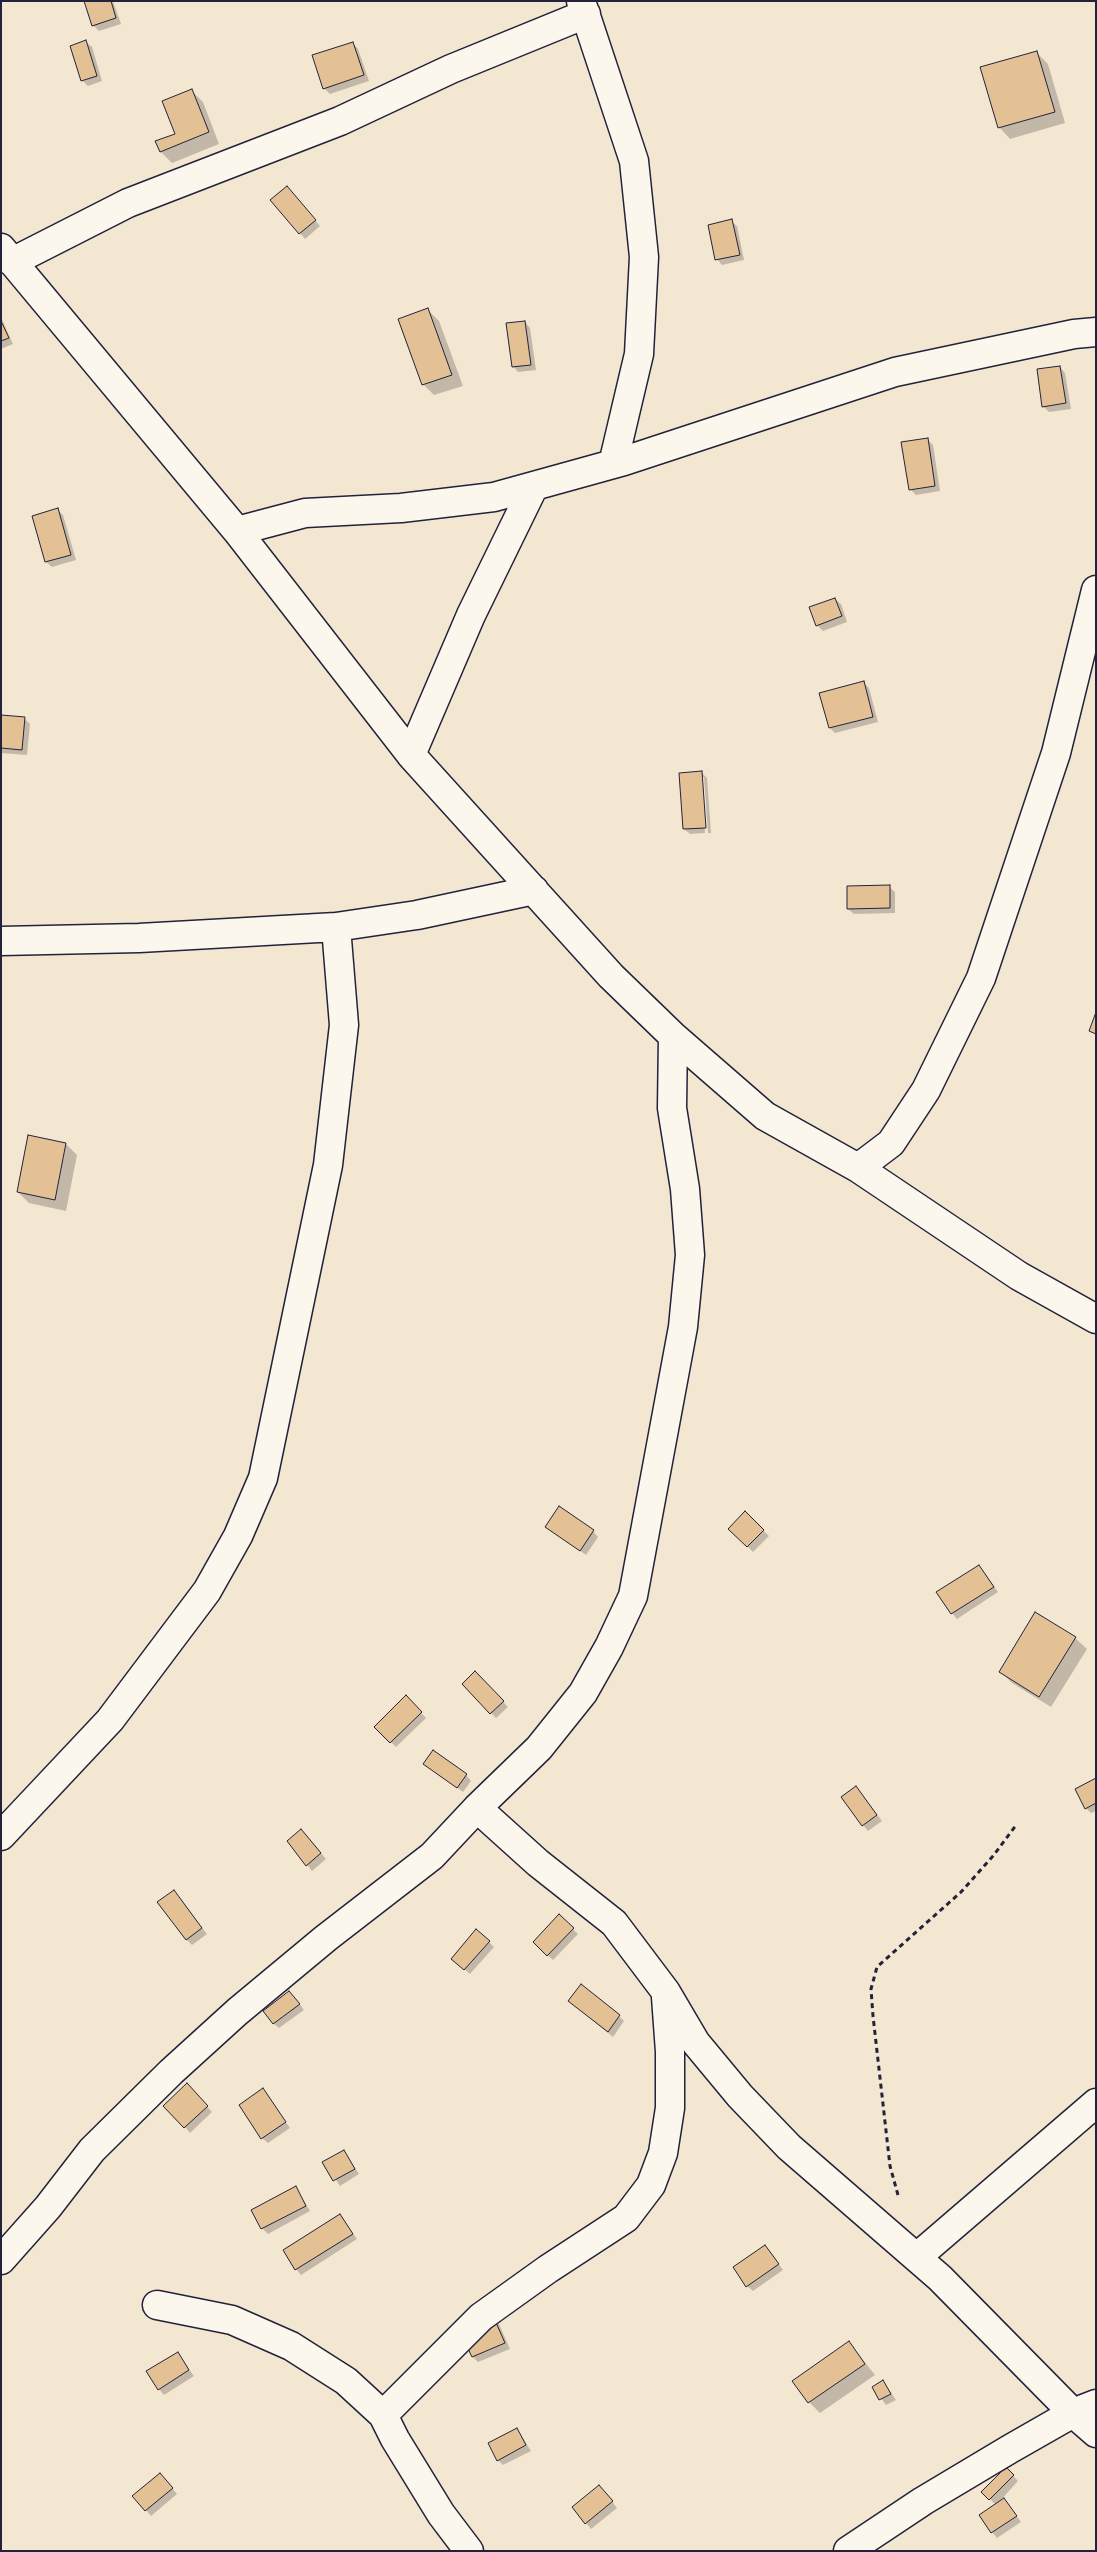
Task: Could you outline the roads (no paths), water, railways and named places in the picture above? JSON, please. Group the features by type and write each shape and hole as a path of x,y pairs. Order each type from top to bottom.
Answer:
{"street":[{"path":"613,464 639,354 644,257 634,161 584,8 340,121 128,203 7,255 238,531 411,755 611,976 673,1036 765,1116 858,1168 1019,1276 1096,1319"},
{"path":"238,531 305,513 452,504 494,497 613,464 895,372 1055,338 1096,332"},
{"path":"411,755 471,615 534,486"},
{"path":"858,1168 891,1143 926,1090 981,978 1056,753 1096,590"},
{"path":"1,941 149,937 336,927 417,915 534,890"},
{"path":"1,1836 110,1720 207,1591 238,1536 263,1478 328,1165 344,1025 336,927"},
{"path":"1,2260 48,2206 92,2150 171,2072 236,2012 326,1938 432,1856 477,1808 539,1748 583,1693 609,1648 633,1596 683,1327 690,1255 685,1189 672,1108 673,1036"},
{"path":"477,1808 538,1863 614,1923 666,1992 696,2043 740,2096 788,2147 940,2278 1084,2408 1096,2432"},
{"path":"383,2415 481,2318 527,2283 626,2218 651,2186 663,2153 670,2108 670,2052 666,1992"},
{"path":"909,2251 1096,2103"},
{"path":"157,2305 232,2320 290,2346 346,2381 383,2415 395,2439 441,2514 469,2551"},
{"path":"848,2551 924,2501 1084,2408"}]}
